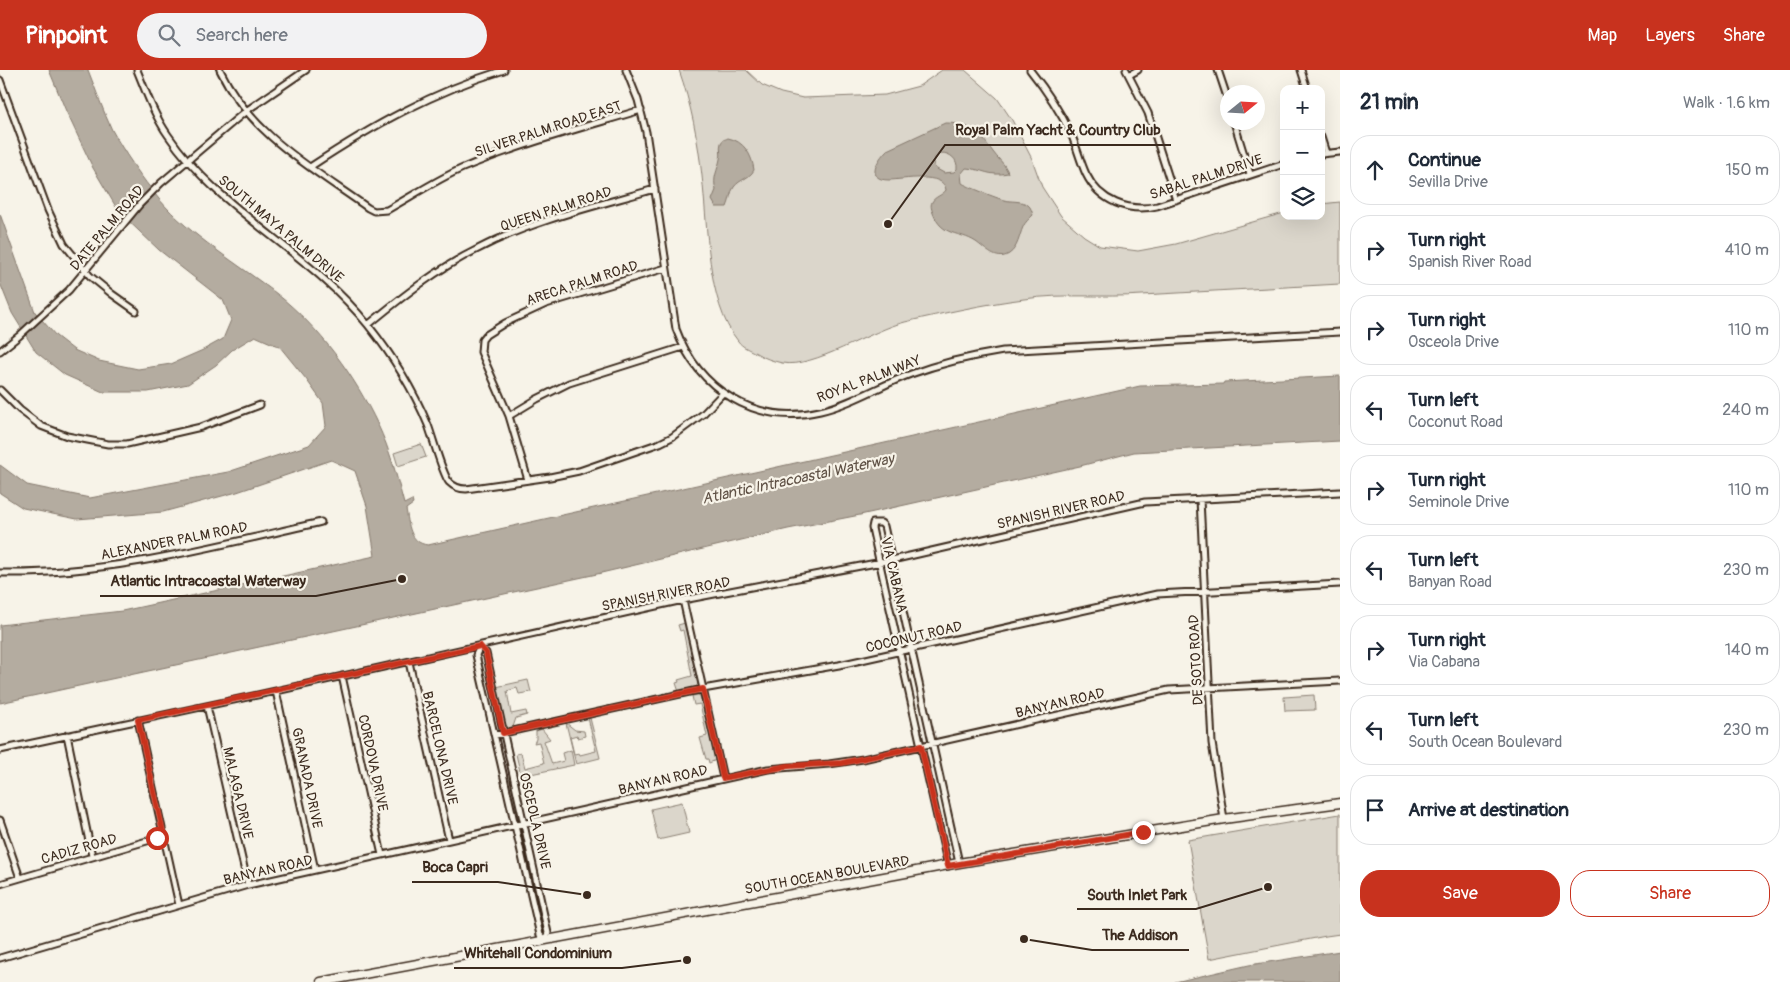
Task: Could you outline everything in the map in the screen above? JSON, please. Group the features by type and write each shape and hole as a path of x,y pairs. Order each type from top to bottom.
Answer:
{"main road":[{"name":"SOUTH OCEAN BOULEVARD","path":"321,982 959,863 1224,819 1340,803"}],"street":[{"name":"SOUTH MAYA PALM DRIVE","path":"138,70 160,122 188,160 206,180 326,280 368,324 393,360 413,395 427,424 446,477 452,485 460,489 466,489 528,480"},
{"path":"220,70 235,97 270,138 310,167 364,132 414,105 466,83 504,70"},
{"name":"DATE PALM ROAD","path":"0,350 19,336 69,290 140,204 161,183 246,111 306,70"},
{"name":"ROYAL PALM WAY","path":"626,70 641,110 650,154 673,316 683,347 705,378 723,393 759,410 784,414 809,413 834,407 895,380 934,366 1003,351 1026,348 1340,332"},
{"name":"SABAL PALM DRIVE","path":"1030,70 1044,87 1062,116 1072,135 1086,173 1099,192 1113,202 1134,208 1151,207 1280,165"},
{"path":"1138,70 1128,72 1155,133 1176,200"},
{"path":"1218,70 1223,85"},
{"path":"1301,70 1305,85"},
{"path":"0,80 48,210 64,244 85,271 136,311"},
{"name":"SILVER PALM ROAD EAST","path":"310,167 368,208 374,211 382,211 438,181 486,159 641,110"},
{"path":"1236,130 1250,174"},
{"path":"1325,154 1340,152"},
{"name":"QUEEN PALM ROAD","path":"368,324 436,272 495,240 540,223 655,189"},
{"name":"ARECA PALM ROAD","path":"528,480 509,416 481,352 480,346 486,335 546,304 666,268"},
{"path":"509,416 536,399 570,383 683,347"},
{"path":"0,390 20,410 41,426 67,436 108,444 127,444 201,428 260,405"},
{"path":"528,480 579,471 666,440 703,414 723,393"},
{"name":"SPANISH RIVER ROAD","path":"0,750 409,662 683,600 879,563 1145,502 1340,492"},
{"name":"DE SOTO ROAD","path":"1200,499 1212,743 1224,819"},
{"name":"ALEXANDER PALM ROAD","path":"0,574 64,572 129,564 321,522"},
{"name":"VIA CABANA","path":"948,866 879,563 872,528 876,522 882,523 884,526 934,743 959,863"},
{"name":"COCONUT ROAD","path":"495,734 703,689 839,665 1158,594 1340,584"},
{"path":"683,600 723,778"},
{"name":"OSCEOLA DRIVE","path":"480,646 486,653 524,823 548,933 545,940 539,931 476,655 480,646"},
{"name":"BARCELONA DRIVE","path":"409,662 449,840"},
{"name":"CORDOVA DRIVE","path":"342,676 382,855"},
{"name":"BANYAN ROAD","path":"0,958 248,885 723,778 788,766 842,763 1170,690 1340,681"},
{"name":"GRANADA DRIVE","path":"276,691 316,870"},
{"name":"MALAGA DRIVE","path":"207,706 248,885"},
{"path":"138,720 179,905"},
{"path":"67,735 92,856"},
{"path":"0,820 20,878"},
{"name":"CADIZ ROAD","path":"0,884 164,836"}],"shaded area":[{"path":"679,70 746,70 762,85 781,93 803,98 885,95 919,86 942,70 965,70 997,98 1012,120 1032,159 1042,187 1061,216 1084,236 1100,246 1138,251 1176,244 1280,214 1280,220 1325,220 1325,204 1340,202 1340,284 1127,296 1053,296 1024,299 979,306 905,322 826,355 795,363 782,363 744,347 728,325 720,306 710,262 702,176 687,96"},
{"path":"421,444 426,457 398,466 394,453"},
{"path":"685,623 698,684 694,689 679,692 676,683 679,682 678,680 692,676 683,630 680,631 678,625"},
{"path":"528,680 531,692 519,694 517,688 507,691 511,714 526,711 527,715 516,718 513,727 509,728 505,724 496,687"},
{"path":"1314,695 1315,710 1285,711 1284,697"},
{"path":"692,696 700,696 716,760 709,763 700,738 707,736 700,704 694,705"},
{"path":"588,718 590,718 600,758 576,764 566,723 575,730 584,731 585,736 578,738 577,735 570,737 574,754 579,753 580,755 596,751"},
{"path":"542,729 550,739 544,741 552,764 564,761 562,753 571,750 574,765 521,776 516,754 521,753 525,768 544,763 539,742 534,743 536,731"},
{"path":"682,802 689,833 658,840 651,809"},
{"path":"1340,814 1340,934 1209,959 1188,840"}],"water":[{"path":"49,70 88,70 112,130 134,166 159,199 185,225 293,307 322,337 347,371 369,407 390,454 404,504 412,500 413,504 406,509 413,537 417,541 428,545 1140,386 1223,384 1224,382 1340,376 1340,441 1134,452 1080,466 788,529 597,574 0,703 0,625 122,611 375,556 367,506 355,471 331,460 237,492 163,512 77,519 23,508 0,493 0,465 27,485 90,498 228,472 309,445 326,426 323,403 306,379 280,347 255,336 232,350 216,365 188,384 148,392 103,392 65,375 36,352 12,313 0,283 0,214 35,312 56,336 74,350 99,361 138,369 171,364 223,339 231,320 223,300 159,250 119,212 93,168"},
{"path":"945,123 954,123 973,130 983,139 1004,165 1008,173 996,174 966,168 961,174 962,183 1007,201 1025,203 1032,211 1033,215 1024,225 1014,249 1004,256 995,256 976,242 946,230 941,226 931,206 933,200 946,190 944,184 938,180 922,178 889,180 877,177 875,169 887,150","holes":["944,153 953,157 956,162 957,169 954,172 944,173 935,168 935,157"]},
{"path":"728,138 743,145 749,154 754,170 734,187 727,207 716,207 712,200 716,190 715,178 721,157 720,145 723,140"},
{"path":"1340,951 1340,982 1175,982 1249,965"}],"place":[{"name":"Royal Palm Yacht & Country Club","path":"888,224"},
{"name":"Atlantic Intracoastal Waterway","path":"402,579"},
{"name":"South Inlet Park","path":"1268,887"},
{"name":"Boca Capri","path":"587,895"},
{"name":"The Addison","path":"1024,939"},
{"name":"Whitehall Condominium","path":"687,960"}],"route":[{"path":"157,838 164,836 138,720 480,646 486,653 503,733 703,689 723,778 788,766 842,763 921,746 948,866 1143,832"}]}
